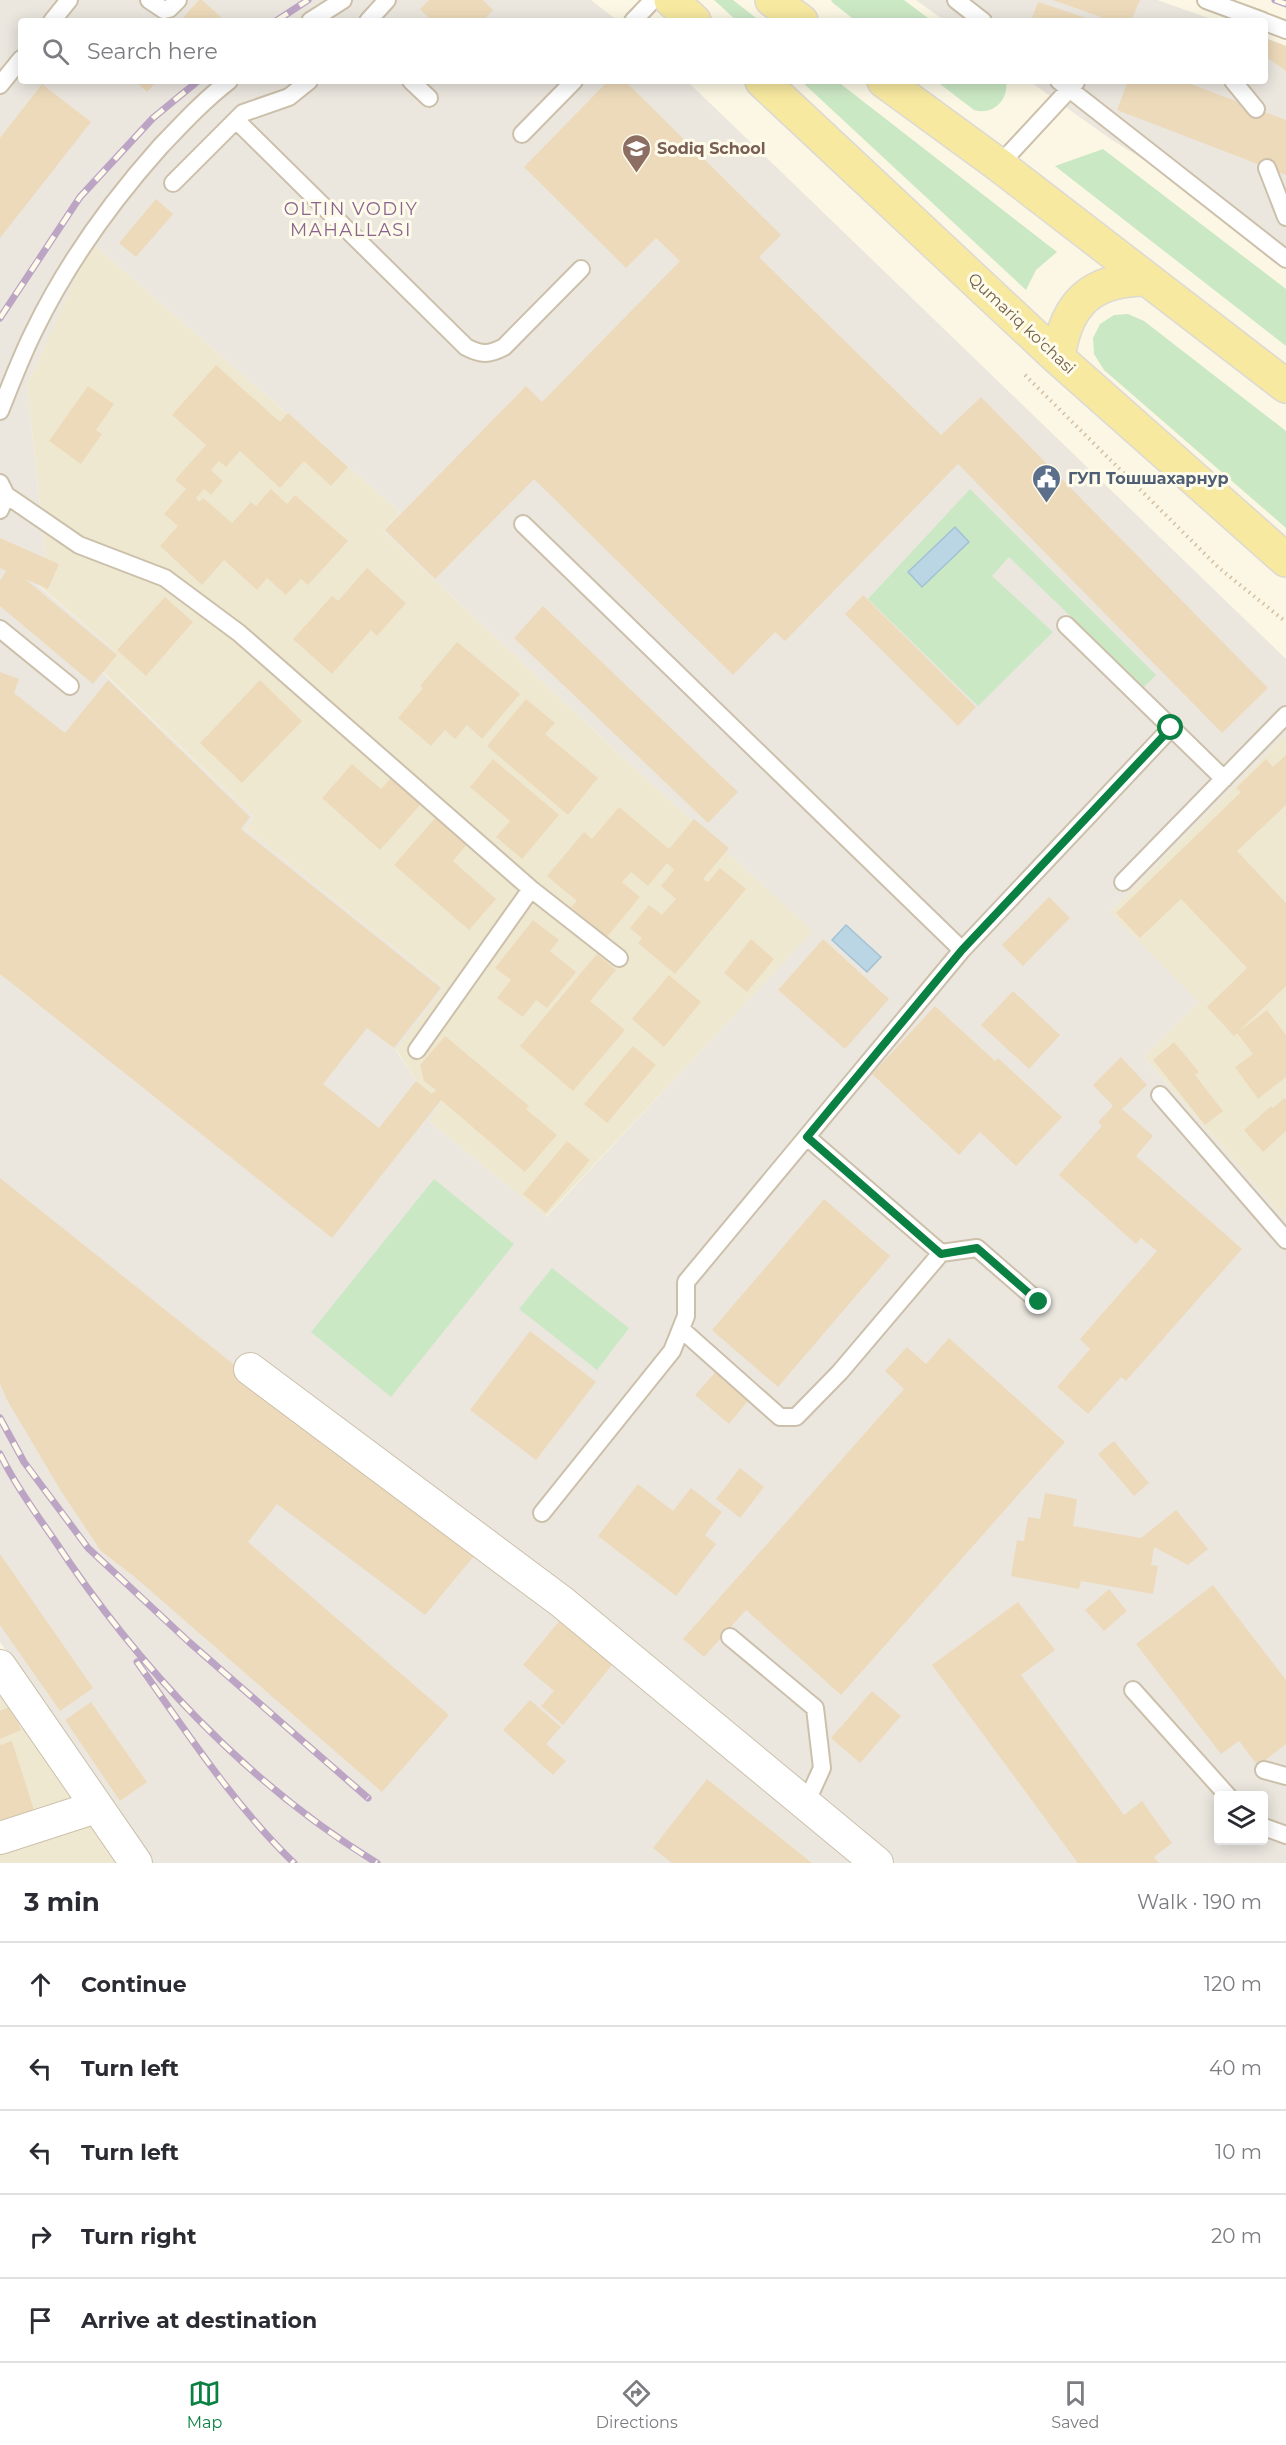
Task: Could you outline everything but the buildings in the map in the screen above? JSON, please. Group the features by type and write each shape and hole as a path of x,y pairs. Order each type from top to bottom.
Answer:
{"main road":[{"path":"670,0 691,18"},
{"path":"772,0 797,18"},
{"name":"Qumariq ko'chasi","path":"765,84 1058,358 1286,560"},
{"path":"888,84 999,165 1286,386"},
{"path":"1058,358 1062,332 1075,308 1091,291 1112,282 1147,279"}],"street":[{"path":"250,1369 562,1602 877,1863"},
{"path":"0,1666 136,1863"},
{"path":"0,1838 96,1807"}],"lane":[{"path":"54,18 69,0"},
{"path":"149,0 164,10 169,9 178,0"},
{"path":"315,18 343,0"},
{"path":"371,18 387,0"},
{"path":"636,18 653,0"},
{"path":"956,0 979,18"},
{"path":"1206,0 1256,18"},
{"path":"1268,23 1286,30"},
{"path":"0,85 18,63"},
{"path":"0,411 34,331 92,230 128,183 177,128 226,84"},
{"path":"173,183 236,120 251,109 288,97 305,84"},
{"path":"414,84 429,98"},
{"path":"522,134 571,84"},
{"path":"999,165 1067,84"},
{"path":"1069,84 1286,259"},
{"path":"1235,84 1256,109"},
{"path":"236,120 466,347 478,354 493,353 504,347 580,269"},
{"path":"1267,168 1286,217"},
{"path":"2,496 79,545 165,578 239,633 531,889 620,958"},
{"path":"523,524 962,950"},
{"path":"1066,626 1224,779"},
{"path":"0,629 70,686"},
{"path":"1123,882 1286,715"},
{"path":"542,1513 672,1351 686,1316 686,1282 962,950 1171,728"},
{"path":"417,1050 531,889"},
{"path":"1160,1095 1286,1240"},
{"path":"807,1137 941,1254"},
{"path":"681,1329 780,1417 796,1417 840,1372 941,1254 977,1248 1039,1302"},
{"path":"730,1637 815,1708 822,1768 806,1803"},
{"path":"1133,1690 1224,1791"},
{"path":"1264,1770 1286,1776"},
{"path":"1268,1829 1286,1835"}],"shaded area":[{"path":"0,0 591,0 614,18 18,18 18,84 690,84 1286,659 1286,734 1110,912 1199,1002 1144,1057 1286,1220 1286,1863 149,1863 0,1642","holes":["92,243 400,512 383,531 633,767 813,931 546,1217 429,1121 441,1102 418,1084 396,1050 444,988 246,829 254,817 102,672 114,650 34,582 46,560 27,385"]},
{"path":"916,0 1157,0 1208,18 941,18"},
{"path":"1268,39 1286,46 1286,247 1112,140 1033,84 1268,84"},
{"path":"91,242 400,512 383,531 633,767 814,931 545,1217 429,1121 418,1084 396,1049 444,988 246,829 254,817 102,671 114,650 34,581 46,560 27,385"},
{"path":"1286,734 1286,1220 1144,1057 1110,912"},
{"path":"0,1674 130,1863 0,1863"}],"green space":[{"path":"714,0 733,0 756,18 734,18"},
{"path":"831,0 904,0 928,18 852,18"},
{"path":"804,84 841,84 1057,252 1036,270 1026,290"},
{"path":"940,84 1006,84 1005,94 998,105 987,111 974,110"},
{"path":"1103,149 1286,289 1286,346 1055,166"},
{"path":"1128,314 1144,321 1286,431 1286,528 1104,370 1094,354 1093,338 1100,324 1114,315"},
{"path":"970,489 1156,675 1144,687 1009,557 992,576 1053,632 978,706 868,599"},
{"path":"434,1179 514,1244 391,1397 311,1332"},
{"path":"552,1268 629,1328 597,1370 519,1309"}],"water":[{"path":"955,527 969,542 922,587 908,572"},
{"path":"846,925 881,957 867,972 832,940"}],"railway":[{"path":"281,18 308,0"},
{"path":"1275,0 1286,4"},
{"path":"0,318 80,197 153,118 194,84"},
{"path":"0,1418 24,1462 88,1548 189,1642 368,1798"},
{"path":"0,1454 25,1497 86,1585 158,1676 239,1759 329,1831 377,1863"},
{"path":"137,1662 230,1792 294,1863"}],"place":[{"name":"Sodiq School","path":"636,174"},
{"name":"ГУП Тошшахарнур","path":"1047,504"}],"district":[{"name":"OLTIN VODIY MAHALLASI","path":"351,219"}],"route":[{"path":"1039,1302 977,1248 941,1254 807,1137 962,950 1171,728"}]}
